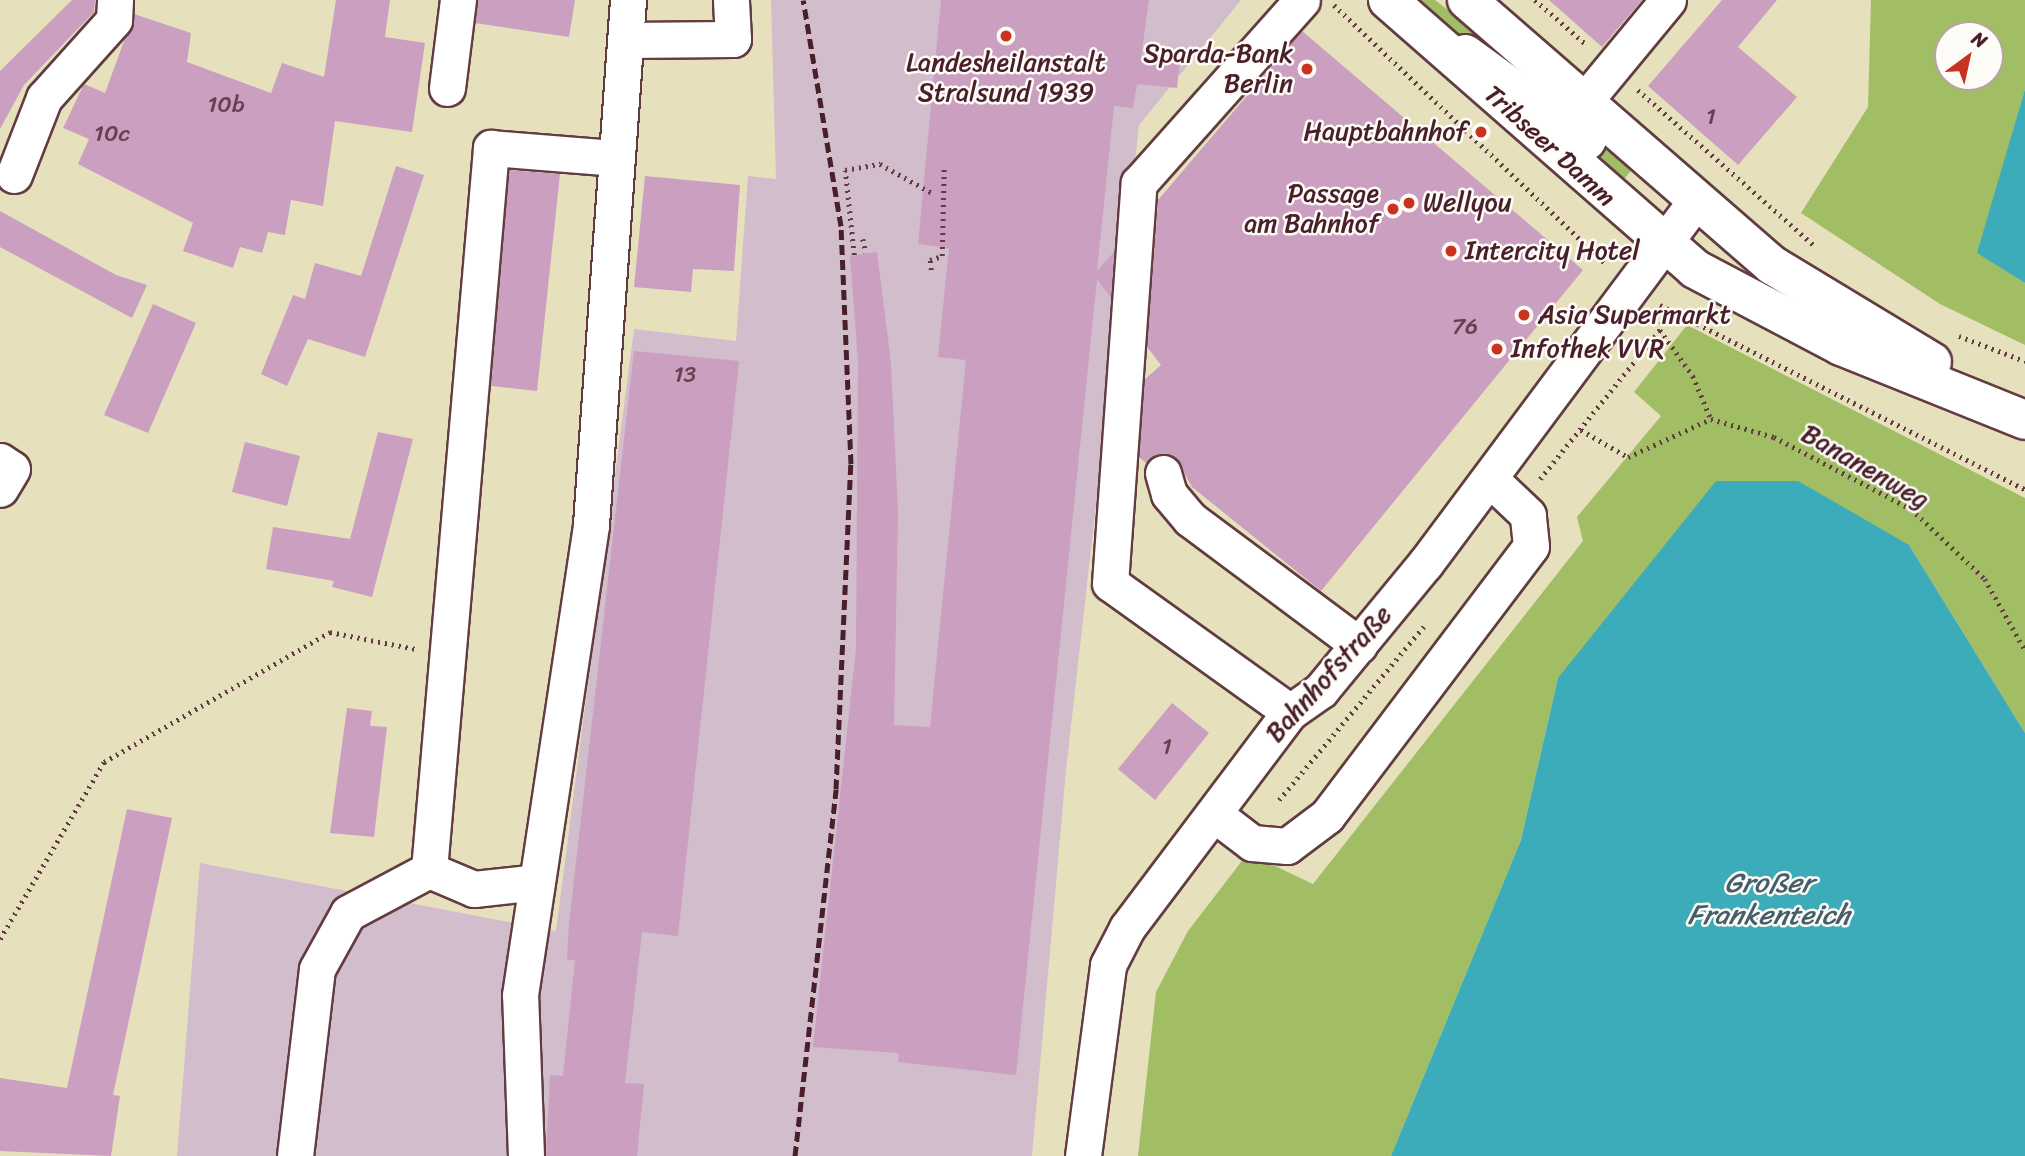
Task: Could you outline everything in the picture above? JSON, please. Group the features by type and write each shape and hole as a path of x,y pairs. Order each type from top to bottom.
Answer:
{"main road":[{"name":"Tribseer Damm","path":"1388,0 1663,246 1738,295 1841,346 2025,418"},
{"name":"Tribseer Damm","path":"1467,0 1587,99 1697,199 1802,285 2025,418"}],"street":[{"path":"14,175 44,98 114,20 115,0"},
{"path":"447,88 458,0"},
{"path":"526,1156 520,995 592,524 615,158 628,0"},
{"path":"625,40 733,39 731,0"},
{"path":"1290,712 1110,583 1139,183 1302,0"},
{"path":"1416,25 1524,89 1587,141 1597,123 1587,99 1668,0"},
{"path":"429,870 491,148 615,158"},
{"name":"Bahnhofstraße","path":"1083,1156 1108,965 1127,928 1290,712 1321,690 1490,479 1697,199"},
{"path":"0,461 12,470 0,489"},
{"path":"1163,473 1169,494 1189,519 1359,645"},
{"path":"1214,814 1252,843 1287,846 1328,816 1531,545 1528,515 1490,479"},
{"path":"429,870 474,889 537,882"},
{"path":"295,1156 317,969 329,939 348,913 429,870"}],"path":[{"path":"1330,0 1632,286 1666,309 2025,489"},
{"path":"1686,132 1824,254"},
{"path":"854,255 845,170 880,164 934,194"},
{"path":"931,270 930,260 942,256 944,167"},
{"path":"863,239 866,253"},
{"path":"1581,430 1628,457 1711,419 1693,376 1660,330 1666,309"},
{"path":"1950,331 2025,361"},
{"name":"Bananenweg","path":"1711,419 1774,437 1911,509 1985,579 2025,650"},
{"path":"0,939 104,762 330,632 447,655"}],"shaded area":[{"path":"771,0 1241,0 1139,125 1066,770 1032,1156 177,1156 200,863 556,931 634,329 736,341 748,176 776,179"}],"green space":[{"path":"1416,0 1435,0 1558,96 1449,28"},
{"path":"1871,0 2025,0 2025,89 1978,253 2025,283 2025,345 1940,304 1801,213 1868,107"},
{"path":"1605,145 1636,165 1620,184 1591,154"},
{"path":"1687,325 2025,498 2025,733 1909,545 1558,678 1521,840 1391,1156 1138,1156 1156,992 1188,931 1248,853 1313,884 1583,541 1577,517 1661,416 1634,392"}],"water":[{"path":"2025,89 2025,283 1977,253"},
{"name":"Großer Frankenteich","path":"1716,481 1798,481 1909,545 2025,733 2025,1156 1391,1156 1521,840 1558,678"}],"building":[{"path":"72,0 95,0 94,12 24,85 0,129 0,71"},
{"path":"336,0 390,0 385,37 425,43 412,132 335,121 323,206 291,200 285,235 268,232 262,253 240,247 233,268 183,251 193,223 78,164 89,139 63,128 84,84 105,93 134,14 191,33 187,62 271,93 282,63 324,77"},
{"path":"478,0 575,0 569,37 475,23"},
{"path":"941,0 1149,0 1141,57 1180,61 1177,88 1137,84 1133,108 1114,106 1097,271 1114,252 1111,298 1097,279 1016,1075 898,1062 899,1053 813,1047 856,648 858,362 850,256 877,252 891,363 898,513 894,725 930,727 966,360 938,357 949,248 918,244"},
{"path":"1549,0 1642,0 1602,47"},
{"path":"1722,0 1777,0 1738,47 1797,97 1738,165 1648,86"},
{"path":"1302,31 1583,270 1321,591 1192,487 1176,458 1158,454 1146,463 1139,457 1145,379 1161,365 1147,347 1158,200"},
{"path":"396,166 424,175 365,357 308,339 287,386 261,374 293,295 305,299 315,263 361,276"},
{"path":"509,170 560,174 537,391 491,386"},
{"path":"645,176 740,185 734,271 693,269 691,292 634,287"},
{"path":"0,211 116,275 147,285 132,318 0,247"},
{"path":"153,304 196,323 148,433 104,415"},
{"path":"634,351 739,361 678,936 642,932 625,1083 644,1084 637,1156 546,1156 550,1075 563,1076 575,960 567,960 569,924"},
{"path":"378,432 413,439 372,597 332,587 334,581 266,569 273,527 350,539"},
{"path":"245,442 300,456 287,506 232,492"},
{"path":"1172,703 1209,733 1155,800 1118,769"},
{"path":"347,708 372,711 370,726 387,727 374,837 330,833"},
{"path":"127,809 172,818 113,1095 120,1096 111,1156 0,1151 0,1078 67,1088"}],"railway":[{"path":"795,1156 836,789 851,464 841,226 803,0"}],"place":[{"name":"Landesheilanstalt Stralsund 1939","path":"1006,36"},
{"name":"Sparda-Bank Berlin","path":"1307,69"},
{"name":"Hauptbahnhof","path":"1481,132"},
{"name":"Wellyou","path":"1409,203"},
{"name":"Passage am Bahnhof","path":"1393,209"},
{"name":"Intercity Hotel","path":"1451,251"},
{"name":"Asia Supermarkt","path":"1524,315"},
{"name":"Infothek VVR","path":"1497,349"}]}
